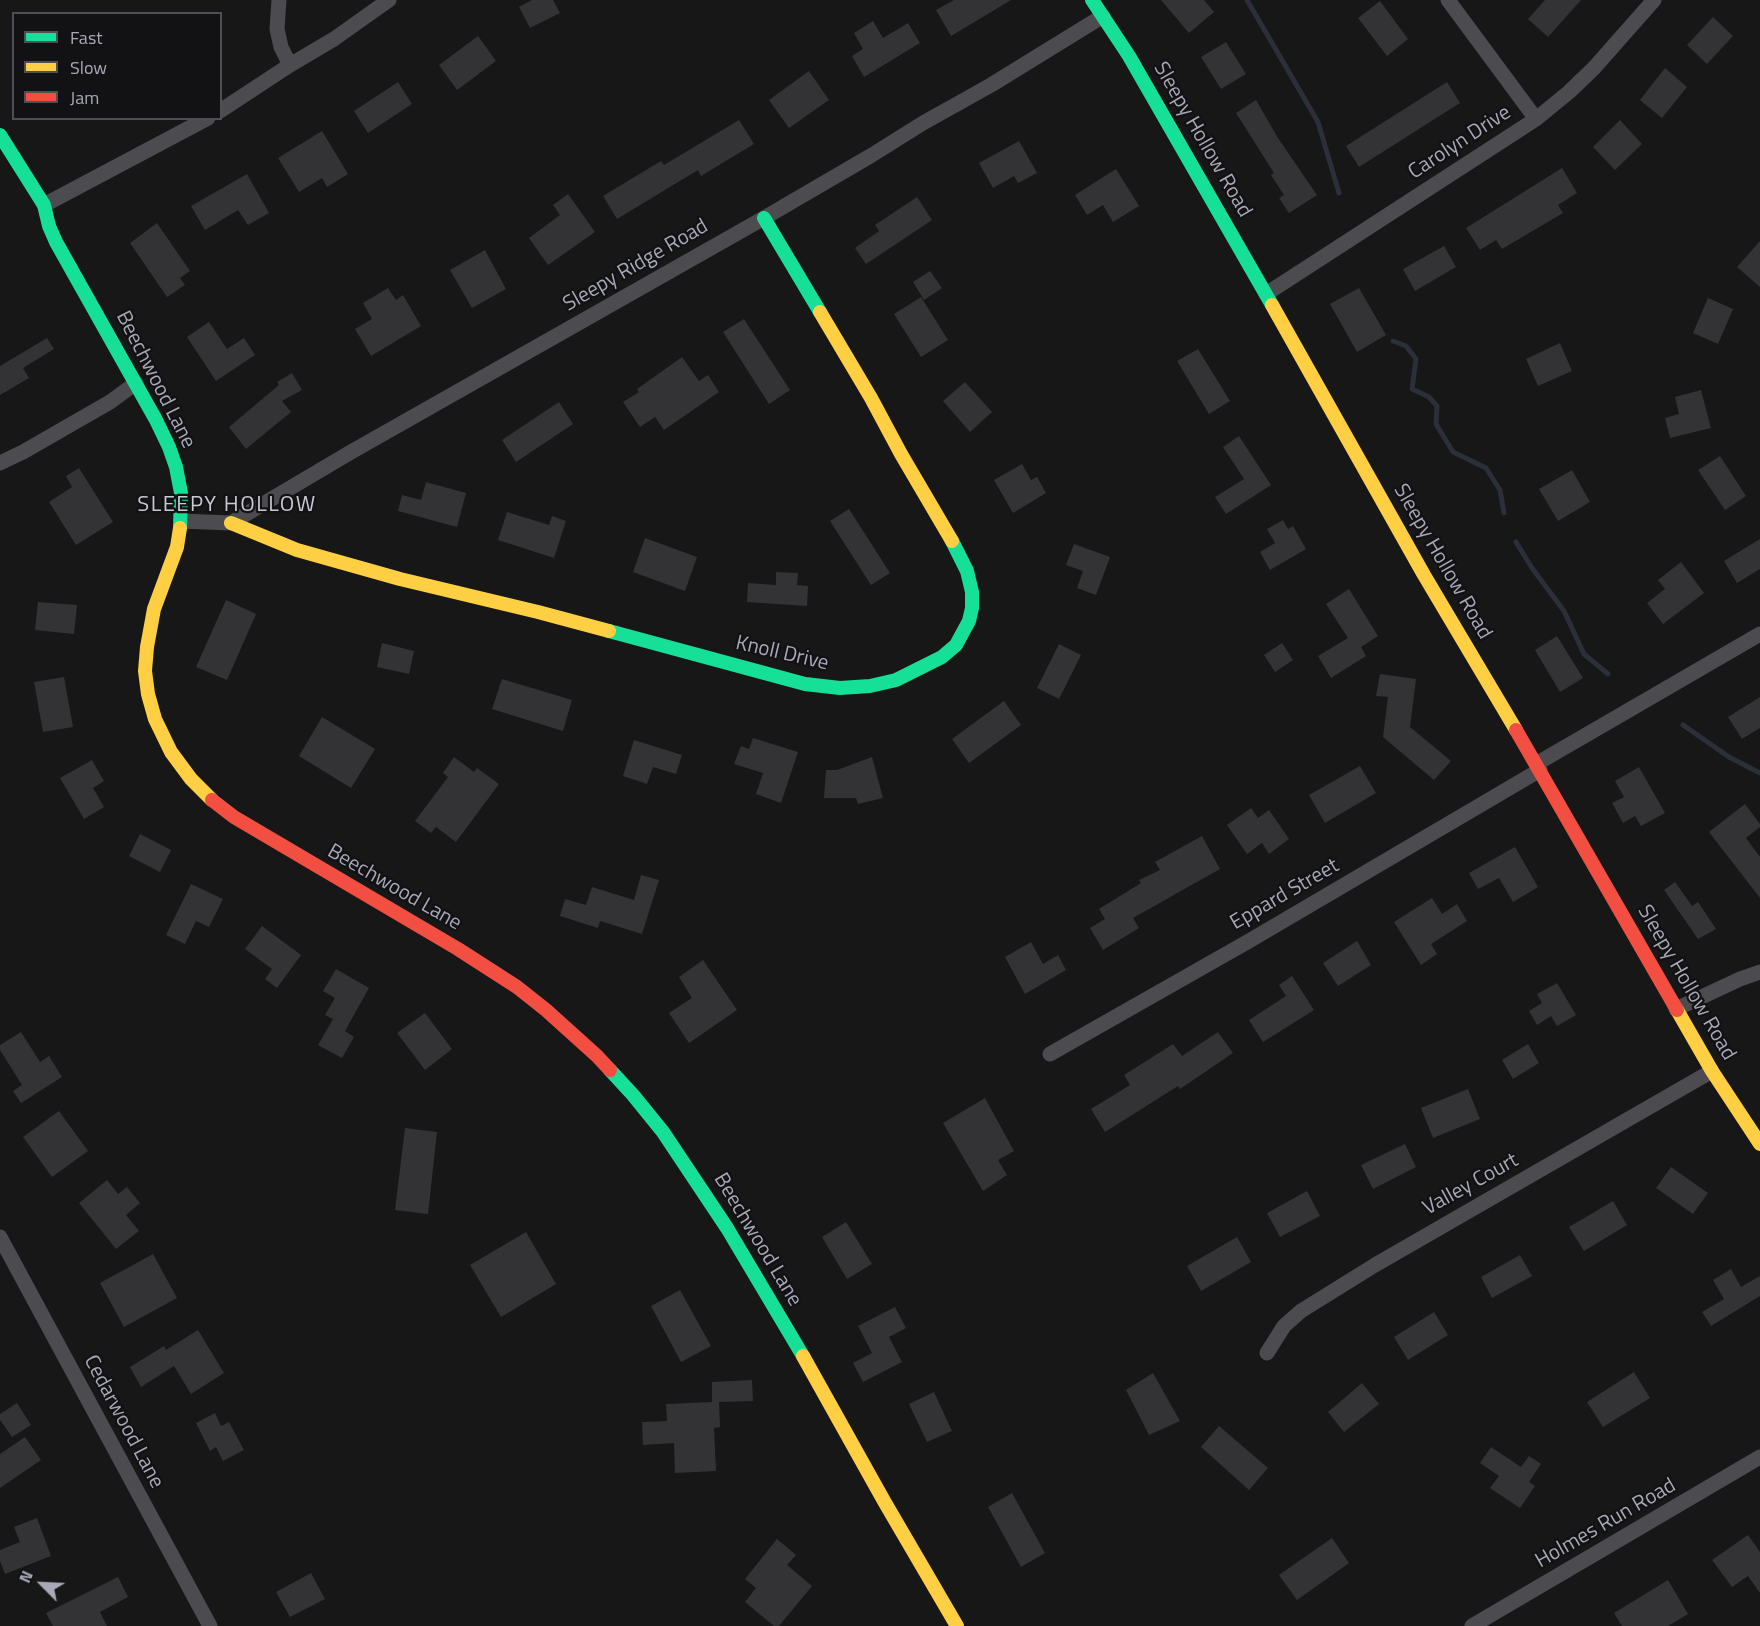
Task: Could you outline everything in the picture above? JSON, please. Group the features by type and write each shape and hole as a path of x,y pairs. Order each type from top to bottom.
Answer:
{"street":[{"path":"279,0 277,29 281,47 290,65"},
{"path":"222,110 334,39 389,0"},
{"name":"Sleepy Hollow Road","path":"1092,0 1129,56 1424,576 1538,766 1712,1071 1760,1144"},
{"path":"1448,0 1536,119"},
{"name":"Carolyn Drive","path":"1266,294 1536,119 1594,68 1654,0"},
{"name":"Sleepy Ridge Road","path":"231,523 371,440 764,218 991,85 1102,16"},
{"path":"44,205 204,120"},
{"name":"Beechwood Lane","path":"0,135 44,205 56,242 136,383 173,457 181,494 181,521 177,547 154,609 145,671 155,719 171,752 210,800 234,817 458,949 517,987 597,1056 633,1095 663,1132 727,1228 957,1626"},
{"name":"Knoll Drive","path":"231,523 297,550 331,560 646,640 805,684 840,688 870,686 896,680 942,657 956,645 969,621 972,592 968,572 872,398 764,218"},
{"path":"0,463 110,402 136,383"},
{"path":"181,521 231,523"},
{"name":"Eppard Street","path":"1050,1054 1249,941 1760,634"},
{"path":"1676,1009 1760,972"},
{"name":"Valley Court","path":"1267,1353 1284,1326 1301,1311 1405,1247 1712,1071"},
{"name":"Cedarwood Lane","path":"0,1237 210,1626"},
{"name":"Holmes Run Road","path":"1472,1626 1760,1457"}],"building":[{"path":"532,0 553,0 560,13 530,28 519,7"},
{"path":"954,0 1011,0 951,36 936,10"},
{"path":"1161,0 1204,0 1214,12 1189,33"},
{"path":"1545,0 1581,0 1548,37 1528,19"},
{"path":"1380,1 1408,39 1387,56 1358,18"},
{"path":"1713,17 1733,36 1707,64 1687,45"},
{"path":"873,21 883,38 908,23 920,43 864,77 852,56 863,49 854,33"},
{"path":"478,36 496,61 457,90 439,65"},
{"path":"1226,42 1246,74 1221,89 1201,57"},
{"path":"1665,68 1687,87 1662,118 1640,100"},
{"path":"809,71 829,100 789,128 769,100"},
{"path":"398,82 412,104 368,133 354,111"},
{"path":"1447,82 1460,103 1359,167 1346,146"},
{"path":"1256,100 1278,138 1317,195 1289,213 1279,198 1284,195 1271,175 1274,173 1236,113"},
{"path":"739,120 754,144 701,176 698,170 617,219 603,196 661,161 664,165"},
{"path":"1620,120 1642,144 1615,170 1593,147"},
{"path":"322,131 348,174 327,187 322,178 299,192 278,158"},
{"path":"1019,141 1037,173 1018,183 1014,176 993,188 979,163"},
{"path":"1562,168 1577,193 1558,205 1563,213 1502,249 1496,240 1480,250 1466,228"},
{"path":"1116,169 1139,206 1113,222 1103,205 1087,215 1075,195"},
{"path":"247,174 269,213 248,225 238,210 205,230 191,206"},
{"path":"568,194 595,232 548,265 529,238 560,215 553,205"},
{"path":"917,197 932,220 866,264 855,248 879,231 875,225"},
{"path":"157,223 190,271 180,278 185,285 167,297 130,243"},
{"path":"1760,241 1760,287 1737,267"},
{"path":"1444,246 1456,267 1415,291 1403,269"},
{"path":"485,250 506,289 472,308 450,270"},
{"path":"930,271 942,288 924,300 913,282"},
{"path":"388,288 396,300 403,295 421,326 371,356 355,329 372,319 363,303"},
{"path":"1359,288 1386,335 1357,352 1330,304"},
{"path":"921,297 948,340 921,357 894,314"},
{"path":"1708,298 1733,309 1718,344 1693,333"},
{"path":"744,319 790,390 769,404 723,332"},
{"path":"209,322 227,349 244,338 255,355 216,381 187,337"},
{"path":"47,338 54,349 23,368 29,378 0,395 0,366"},
{"path":"1560,343 1572,371 1538,386 1526,359"},
{"path":"1198,349 1230,401 1209,414 1177,361"},
{"path":"682,357 699,381 708,375 719,392 664,430 655,417 640,427 623,402 639,392 637,389"},
{"path":"292,373 302,390 282,401 291,412 246,449 229,427 279,385 277,382"},
{"path":"965,382 992,412 970,432 943,401"},
{"path":"1701,390 1711,428 1670,438 1665,418 1679,414 1675,397"},
{"path":"559,402 573,424 516,462 502,440"},
{"path":"1239,436 1271,485 1226,514 1215,497 1244,479 1223,447"},
{"path":"1720,456 1746,496 1725,510 1698,470"},
{"path":"1022,464 1031,480 1037,477 1046,493 1013,513 994,480"},
{"path":"79,468 113,522 76,545 49,502 72,487 66,476"},
{"path":"1572,470 1590,502 1558,521 1539,489"},
{"path":"426,482 466,493 457,527 398,511 402,495 421,500"},
{"path":"849,509 890,573 871,585 830,521"},
{"path":"507,512 549,525 552,516 566,521 554,558 498,540"},
{"path":"1283,520 1288,529 1293,526 1306,549 1270,570 1260,552 1275,543 1267,529"},
{"path":"645,538 697,557 685,591 633,572"},
{"path":"1760,539 1760,569 1737,583 1724,561"},
{"path":"1074,544 1110,557 1096,595 1077,588 1083,571 1066,565"},
{"path":"1681,562 1704,593 1663,624 1647,603 1665,589 1658,580"},
{"path":"776,572 798,573 797,585 808,586 807,606 747,602 748,583 776,585"},
{"path":"1349,589 1378,636 1361,647 1366,656 1331,678 1318,656 1348,638 1326,604"},
{"path":"226,600 256,614 227,680 196,667"},
{"path":"38,602 77,605 74,634 35,630"},
{"path":"1557,636 1583,678 1560,692 1535,650"},
{"path":"382,643 414,651 409,674 377,667"},
{"path":"1282,643 1293,660 1275,672 1264,655"},
{"path":"1059,644 1081,655 1059,699 1037,688"},
{"path":"1380,674 1416,679 1410,727 1451,761 1434,780 1383,737 1388,697 1376,696"},
{"path":"64,677 73,727 43,732 34,682"},
{"path":"502,679 572,700 563,731 492,709"},
{"path":"1760,697 1760,728 1742,739 1728,717"},
{"path":"1004,701 1021,725 969,763 952,739"},
{"path":"322,717 375,749 351,788 299,756"},
{"path":"753,738 798,752 781,803 756,794 763,773 734,764 741,746 749,749"},
{"path":"634,740 682,755 676,774 653,767 647,784 623,776"},
{"path":"454,757 474,772 477,768 499,784 456,842 436,827 431,833 415,821 448,777 443,773"},
{"path":"872,757 883,798 858,804 856,798 824,798 826,770 837,770"},
{"path":"92,760 104,781 93,788 104,807 84,819 60,778"},
{"path":"1360,766 1376,793 1325,823 1309,795"},
{"path":"1639,767 1665,813 1641,826 1635,816 1623,823 1612,803 1624,797 1615,781"},
{"path":"1745,804 1760,824 1760,827 1746,838 1760,857 1760,898 1709,832"},
{"path":"1251,808 1258,818 1269,810 1289,839 1269,854 1262,843 1247,854 1227,825"},
{"path":"140,834 171,850 160,872 129,856"},
{"path":"1202,836 1220,869 1133,918 1139,928 1103,950 1090,928 1105,919 1099,909 1141,883 1139,880 1160,870 1155,862"},
{"path":"1515,847 1538,887 1513,902 1499,878 1478,889 1469,873"},
{"path":"641,875 659,880 642,934 600,921 598,928 560,916 565,899 586,905 592,887 634,900"},
{"path":"1675,882 1692,906 1698,902 1716,929 1698,939 1664,890"},
{"path":"191,884 223,899 209,927 196,921 185,944 166,935"},
{"path":"1432,898 1442,914 1457,904 1467,921 1431,944 1437,954 1421,965 1394,922"},
{"path":"262,926 301,955 277,988 265,979 272,969 245,949"},
{"path":"1357,941 1371,965 1338,986 1323,963"},
{"path":"1031,942 1043,964 1058,955 1066,970 1025,994 1005,957"},
{"path":"703,960 737,1010 689,1043 669,1013 692,998 679,977"},
{"path":"336,969 369,988 345,1031 354,1037 342,1058 318,1045 333,1019 325,1015 335,998 323,991"},
{"path":"1292,976 1314,1010 1263,1042 1249,1020 1286,996 1279,985"},
{"path":"1557,983 1576,1015 1557,1026 1551,1016 1537,1025 1529,1011 1542,1003 1537,994"},
{"path":"425,1013 452,1049 425,1070 397,1033"},
{"path":"21,1032 40,1062 49,1056 62,1077 21,1103 13,1091 22,1085 0,1050 0,1045"},
{"path":"1218,1032 1233,1053 1180,1089 1178,1086 1105,1132 1091,1109 1130,1085 1124,1075 1173,1044 1182,1056"},
{"path":"1528,1044 1539,1063 1513,1079 1502,1060"},
{"path":"1468,1089 1480,1119 1433,1138 1421,1108"},
{"path":"985,1098 1014,1151 998,1160 1007,1175 983,1191 943,1123"},
{"path":"59,1111 88,1151 52,1177 23,1137"},
{"path":"405,1128 437,1132 428,1214 395,1210"},
{"path":"1405,1144 1416,1167 1373,1189 1361,1165"},
{"path":"1671,1167 1708,1193 1693,1214 1656,1188"},
{"path":"107,1180 118,1194 127,1187 140,1203 126,1215 139,1231 116,1249 79,1203"},
{"path":"1307,1191 1320,1216 1280,1237 1267,1213"},
{"path":"1613,1201 1627,1225 1584,1251 1569,1227"},
{"path":"846,1222 872,1264 847,1279 822,1237"},
{"path":"526,1232 556,1284 501,1317 470,1265"},
{"path":"1237,1237 1251,1262 1201,1291 1187,1266"},
{"path":"153,1254 177,1298 124,1327 100,1283"},
{"path":"1520,1255 1532,1276 1492,1298 1481,1277"},
{"path":"1731,1269 1741,1287 1760,1276 1760,1296 1711,1326 1702,1312 1724,1299 1713,1280"},
{"path":"680,1290 711,1346 681,1362 651,1306"},
{"path":"895,1307 906,1328 889,1337 902,1362 863,1382 853,1363 872,1353 858,1326"},
{"path":"1434,1312 1448,1335 1408,1360 1394,1337"},
{"path":"198,1330 224,1373 191,1394 174,1366 141,1387 130,1367 164,1346 166,1350"},
{"path":"1634,1372 1650,1398 1603,1427 1587,1402"},
{"path":"1153,1373 1180,1421 1149,1435 1126,1390"},
{"path":"752,1380 753,1401 719,1402 720,1427 714,1428 716,1471 675,1473 674,1443 643,1445 642,1422 667,1421 666,1404 712,1402 712,1382"},
{"path":"1362,1383 1379,1404 1344,1432 1328,1412"},
{"path":"934,1392 952,1431 927,1442 909,1404"},
{"path":"17,1403 31,1425 12,1437 0,1420 0,1414"},
{"path":"215,1413 221,1426 229,1422 244,1450 223,1461 216,1447 210,1451 196,1423"},
{"path":"1219,1426 1268,1468 1249,1490 1201,1447"},
{"path":"25,1437 41,1460 0,1488 0,1454"},
{"path":"1491,1447 1521,1467 1529,1456 1541,1464 1529,1482 1535,1486 1520,1508 1490,1488 1499,1476 1480,1463"},
{"path":"1012,1493 1045,1553 1021,1567 988,1507"},
{"path":"37,1518 51,1556 5,1574 0,1561 0,1550 20,1542 14,1527"},
{"path":"1748,1535 1760,1552 1760,1593 1748,1576 1732,1587 1712,1560"},
{"path":"1332,1538 1349,1563 1297,1600 1279,1575"},
{"path":"777,1539 796,1555 787,1565 812,1586 779,1626 774,1626 745,1602 756,1588 745,1579"},
{"path":"311,1573 325,1599 290,1617 276,1592"},
{"path":"118,1577 128,1597 100,1612 107,1626 53,1626 46,1613"},
{"path":"1668,1580 1688,1614 1668,1626 1622,1626 1614,1613"}],"waterway":[{"path":"1247,0 1318,122 1339,193"},
{"path":"1393,341 1406,346 1416,359 1412,389 1429,397 1437,406 1436,424 1453,452 1486,468 1500,490 1504,513"},
{"path":"1516,542 1564,611 1584,654 1608,674"},
{"path":"1683,725 1729,757 1760,773"}],"traffic: fast":[{"path":"1092,0 1129,56 1272,305"},
{"path":"0,135 44,205 56,242 169,447 181,493 180,528"},
{"path":"764,218 820,312"},
{"path":"609,631 805,684 840,688 870,686 896,680 942,657 956,645 969,621 972,592 967,571 952,541"},
{"path":"610,1070 663,1132 727,1228 803,1356"}],"traffic: slow":[{"path":"1272,305 1424,575 1516,730"},
{"path":"820,312 952,541"},
{"path":"231,523 297,550 400,579 609,631"},
{"path":"180,528 177,547 154,609 145,671 155,719 171,752 191,779 212,800"},
{"path":"1677,1010 1712,1071 1760,1144"},
{"path":"803,1356 957,1626"}],"traffic: jam":[{"path":"1516,730 1677,1010"},
{"path":"212,800 234,817 458,949 517,987 546,1010 610,1070"}],"district":[{"name":"SLEEPY HOLLOW","path":"227,506"}]}
